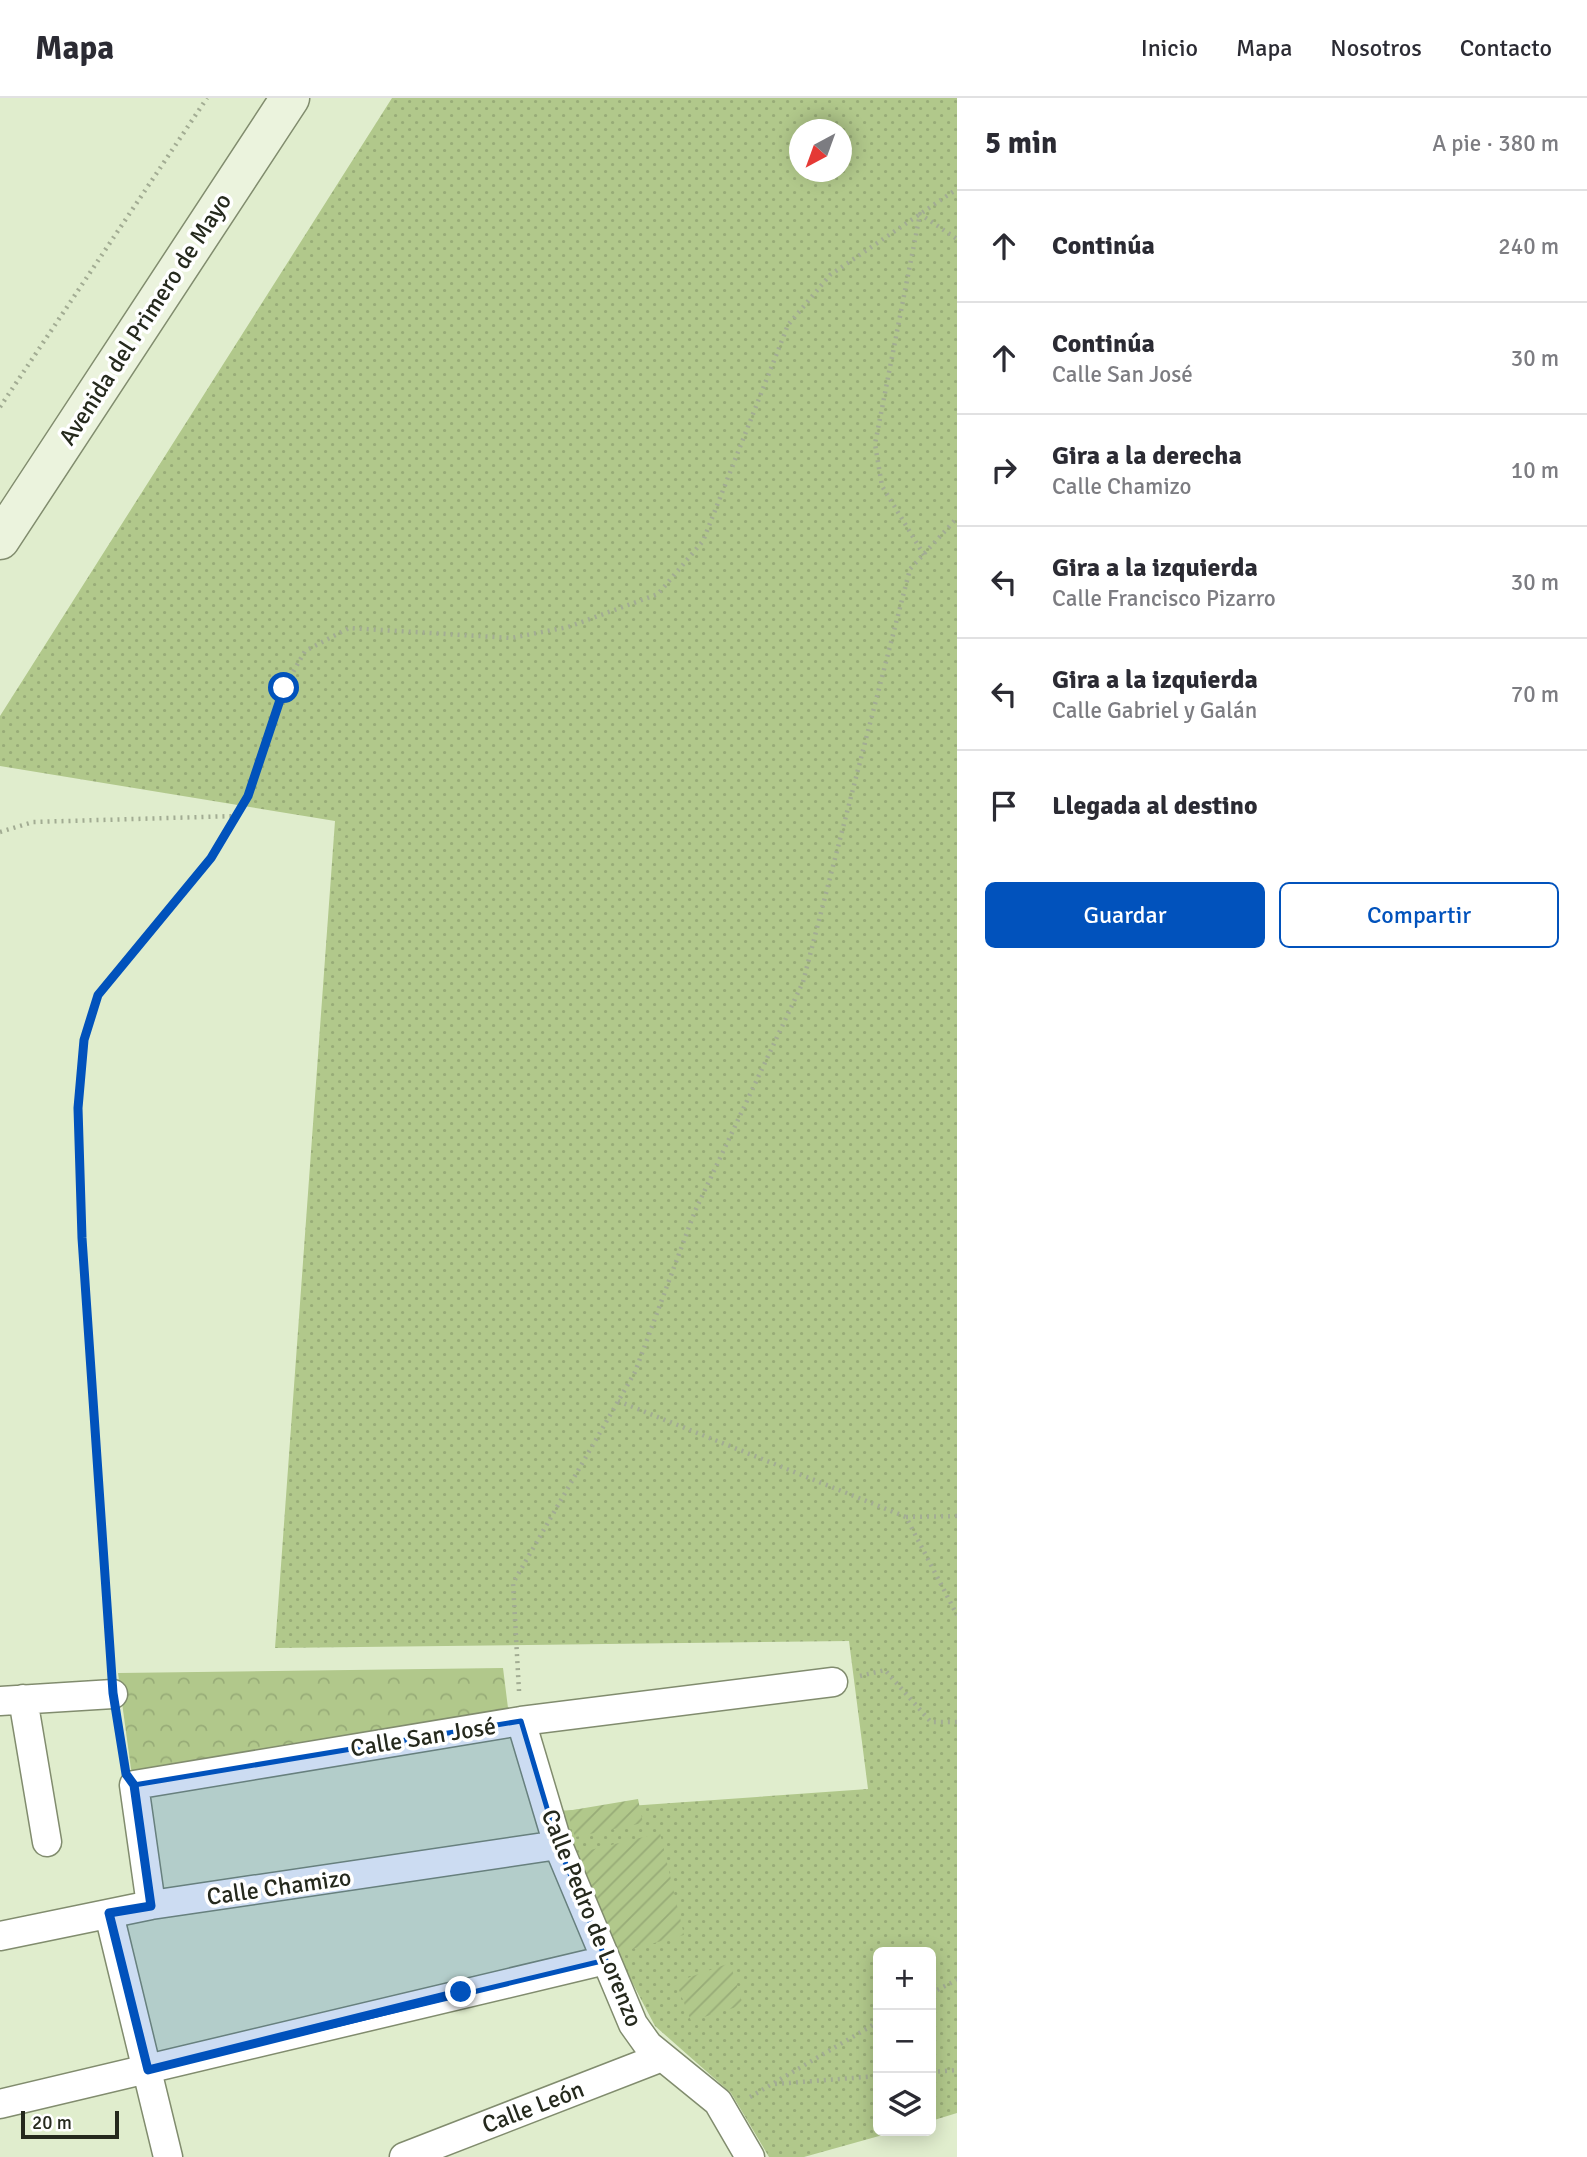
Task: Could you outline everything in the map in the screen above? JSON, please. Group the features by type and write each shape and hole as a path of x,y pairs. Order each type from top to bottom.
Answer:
{"main road":[{"name":"Avenida del Primero de Mayo","path":"0,540 290,98"}],"street":[{"name":"Calle San José","path":"134,1785 521,1721 833,1682"},
{"path":"47,1842 12,1700 113,1693"},
{"name":"Calle Pedro de Lorenzo","path":"521,1721 558,1845 639,2034 724,2109 750,2157"},
{"path":"134,1785 151,1906"},
{"name":"Calle Chamizo","path":"0,1936 151,1906 558,1845"},
{"path":"109,1913 168,2157"},
{"path":"0,2104 607,1960"},
{"name":"Calle León","path":"404,2157 662,2057"}],"path":[{"path":"0,407 207,98"},
{"path":"134,1785 126,1774 113,1693 82,1238 78,1108 84,1040 98,995 211,858 248,796 284,688 305,651 349,628 511,638 568,627 658,594 703,541 788,325 830,275 957,189"},
{"path":"920,214 957,239"},
{"path":"920,214 875,444 882,486 924,555"},
{"path":"521,1721 513,1583 635,1372 695,1211 803,982 910,569 957,518"},
{"path":"0,832 33,822 236,816"},
{"path":"618,1401 906,1517 957,1516"},
{"path":"906,1517 957,1615"},
{"path":"833,1682 886,1670 931,1723 957,1722"},
{"path":"936,1990 957,1980"},
{"path":"724,2109 873,2025"},
{"path":"936,2072 957,2070"},
{"path":"771,2084 873,2076"}],"highlighted area":[{"path":"521,1721 558,1845 606,1960 148,2070 109,1914 151,1905 134,1785"}],"green space":[{"path":"392,98 957,98 957,2113 936,2119 936,1947 873,1947 873,2136 879,2136 804,2157 769,2157 731,2093 655,2026 610,1940 558,1811 868,1789 849,1641 275,1648 335,821 0,766 0,716"},
{"path":"503,1668 509,1716 135,1777 131,1769 118,1673"},
{"path":"638,1799 643,1823 575,1837 567,1811"},
{"path":"660,1833 684,1935 617,1953 578,1853"},
{"path":"730,1963 743,2005 691,2021 676,1982"}],"route":[{"path":"284,688 248,796 211,858 98,995 84,1040 78,1108 82,1238 113,1693 126,1774 134,1785 151,1906 109,1913 148,2070 461,1992"}]}
